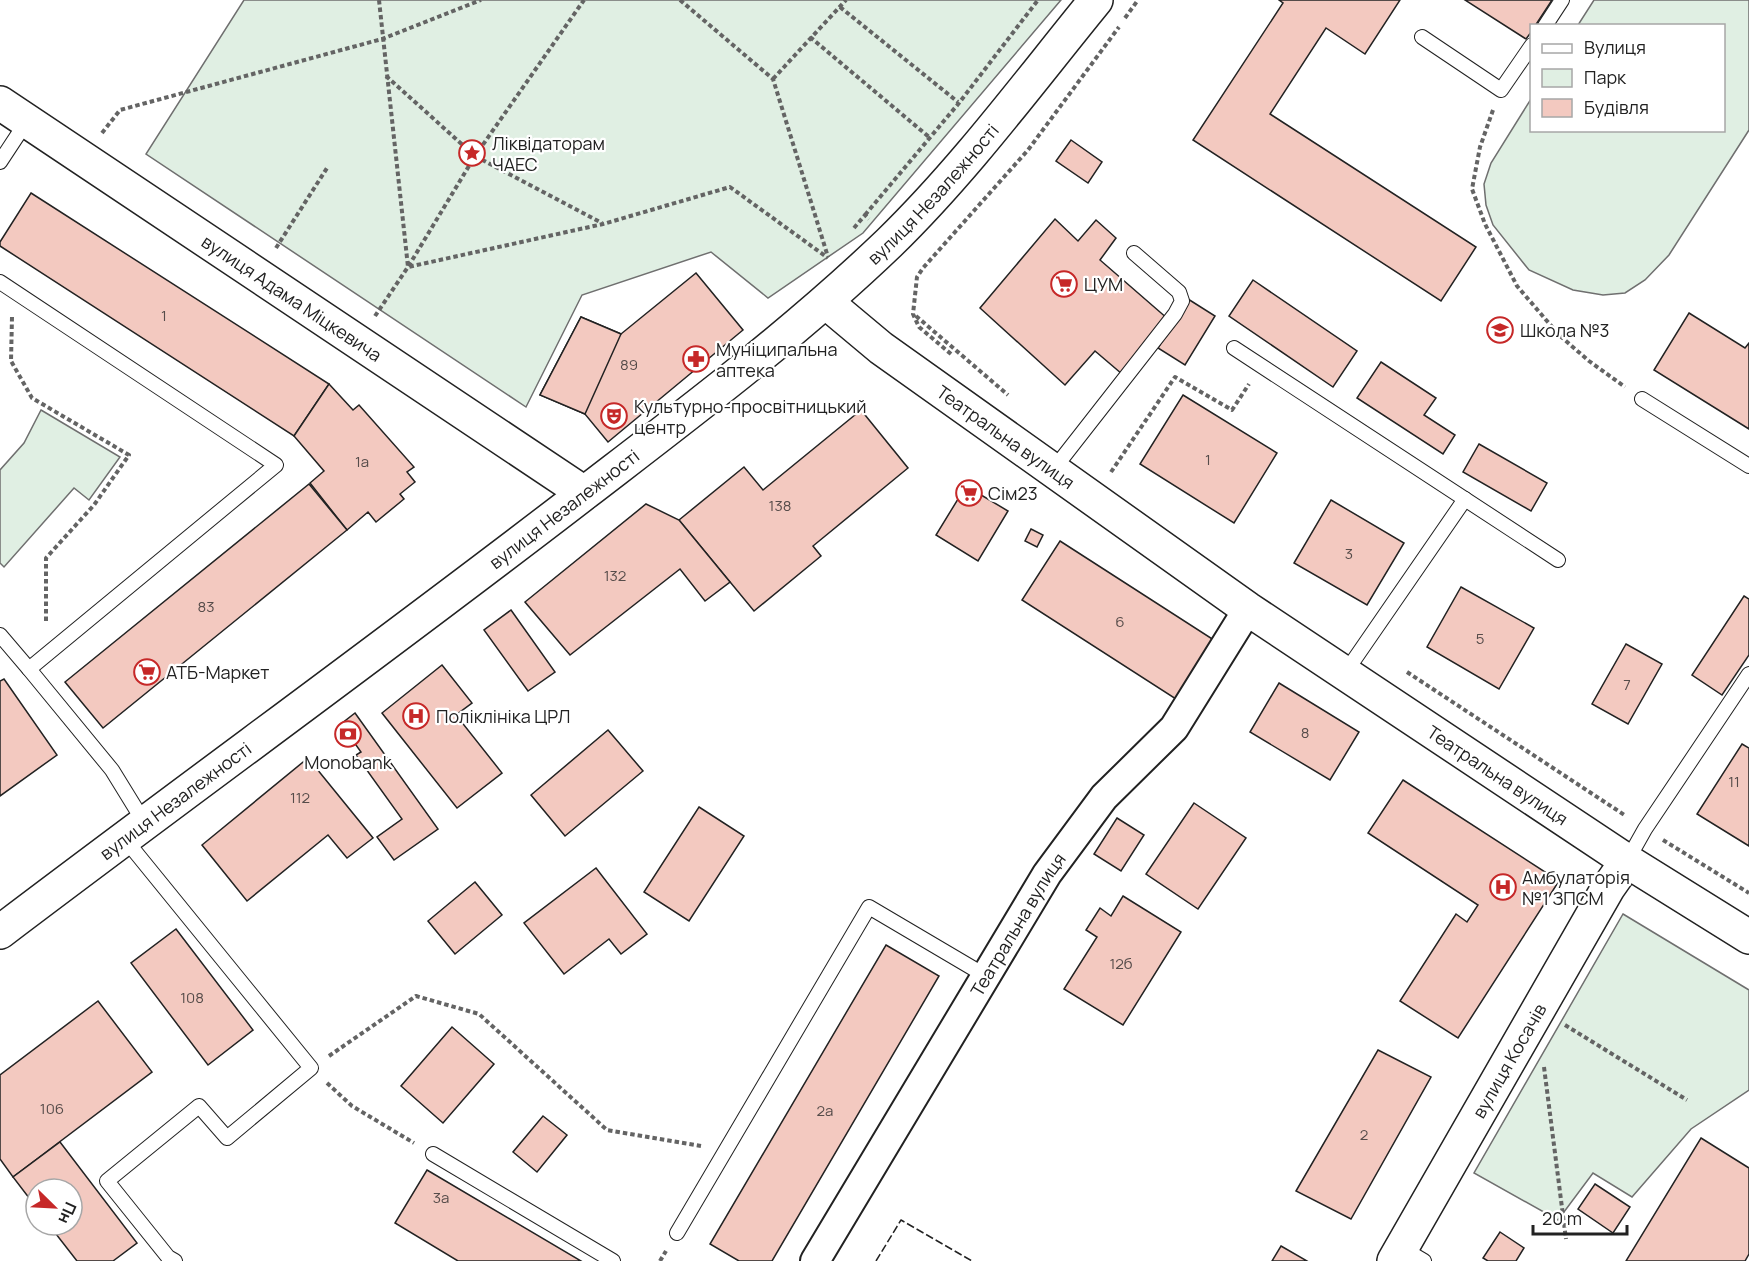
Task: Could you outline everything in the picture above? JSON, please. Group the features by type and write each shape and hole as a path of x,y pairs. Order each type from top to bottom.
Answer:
{"street":[{"name":"вулиця Незалежності","path":"0,932 458,591 756,360 826,302 892,240 966,160 1096,0"},
{"name":"вулиця Адама Міцкевича","path":"0,103 584,493"},
{"name":"Театральна вулиця","path":"826,302 881,348 1062,460 1248,609 1627,861 1749,937"},
{"name":"Театральна вулиця","path":"815,1261 1047,874 1104,797 1174,728 1248,609"},
{"name":"вулиця Косачів","path":"1407,1257 1608,888 1627,861"}],"lane":[{"path":"1546,24 1562,0"},
{"path":"1422,37 1501,90 1530,48"},
{"path":"0,162 27,121"},
{"path":"1062,460 1175,314 1182,301 1179,292 1134,253"},
{"path":"0,282 276,465 29,669"},
{"path":"1234,348 1558,560"},
{"path":"1642,399 1749,466"},
{"path":"1345,673 1465,499"},
{"path":"0,635 112,770 134,830 311,1068 227,1138 199,1106 107,1181 168,1257 175,1261"},
{"path":"1627,861 1645,829 1749,674"},
{"path":"677,1233 868,907 986,976"},
{"path":"433,1154 613,1261"}],"path":[{"path":"379,0 408,267"},
{"path":"102,134 120,110 382,39 481,0"},
{"path":"375,316 408,267 475,156 584,0"},
{"path":"680,0 772,79 828,258"},
{"path":"772,79 846,0"},
{"path":"850,232 959,103 1038,0"},
{"path":"958,360 919,327 913,314 917,277 1028,150 1138,0"},
{"path":"840,7 959,103"},
{"path":"810,37 929,137"},
{"path":"386,76 475,156 603,224"},
{"path":"1501,90 1480,147 1472,189 1485,224 1517,286 1559,335 1589,361 1642,399"},
{"path":"276,249 327,168"},
{"path":"408,267 603,224 730,187 828,258"},
{"path":"865,215 923,268"},
{"path":"828,258 835,249"},
{"path":"13,290 11,361 32,398 129,455 94,505 46,558 47,654"},
{"path":"913,314 1009,398 966,367"},
{"path":"1110,474 1175,377 1232,410 1262,366"},
{"path":"1062,460 1113,480"},
{"path":"1403,673 1749,896"},
{"path":"433,1154 352,1106 311,1068 416,996 479,1014 607,1130 725,1151"},
{"path":"1557,1021 1687,1100"},
{"path":"1544,1065 1566,1239"}],"green space":[{"path":"244,0 1061,0 863,233 768,298 711,252 582,295 526,407 146,154"},
{"path":"1594,0 1749,0 1749,130 1669,255 1645,280 1625,293 1603,295 1573,290 1529,270 1493,225 1486,205 1484,184 1491,163 1530,101 1530,132 1725,132 1725,24 1579,24"},
{"path":"41,410 120,457 89,500 74,488 4,567 0,563 0,470 24,443"},
{"path":"1623,914 1749,990 1749,1090 1691,1129 1632,1197 1593,1173 1558,1220 1474,1173"}],"building":[{"path":"1279,0 1400,0 1365,54 1326,28 1270,114 1476,247 1441,301 1193,140 1283,3"},
{"path":"1465,0 1552,0 1536,24 1530,24 1530,34 1526,39"},
{"path":"1071,140 1102,162 1088,183 1056,161"},
{"path":"31,193 329,384 294,436 0,246 0,242"},
{"name":"ЦУМ","path":"1055,219 1078,241 1096,220 1116,238 1100,260 1168,319 1122,374 1095,351 1065,385 980,308"},
{"path":"696,273 743,330 608,442 585,414 540,395 581,317 621,334"},
{"path":"1253,280 1357,351 1333,387 1229,316"},
{"path":"1188,299 1215,316 1185,365 1158,348"},
{"path":"1689,313 1745,348 1749,343 1749,429 1654,370"},
{"path":"581,317 621,334 585,414 540,395"},
{"path":"1381,362 1436,398 1424,415 1455,435 1443,454 1357,398"},
{"path":"329,384 353,410 359,405 414,467 407,472 415,482 400,494 404,499 376,522 368,512 347,530 310,483 324,471 294,436"},
{"path":"1183,395 1277,453 1234,523 1140,464"},
{"path":"861,410 908,468 813,546 821,556 754,611 679,520 744,467 763,490"},
{"path":"1479,444 1547,483 1531,511 1463,472"},
{"path":"309,484 347,530 103,728 65,682"},
{"path":"966,486 1008,511 978,561 936,535"},
{"path":"1331,500 1404,543 1367,605 1294,563"},
{"path":"646,504 679,520 730,582 705,601 680,569 570,655 525,602"},
{"path":"1031,529 1043,535 1037,547 1025,541"},
{"path":"1060,541 1217,642 1179,701 1022,600"},
{"path":"1461,587 1534,628 1499,689 1427,647"},
{"path":"1744,596 1749,599 1749,655 1722,695 1692,675"},
{"path":"511,610 555,672 528,691 484,630"},
{"path":"1626,644 1662,664 1628,724 1592,704"},
{"path":"442,665 472,703 456,715 502,773 457,808 382,713"},
{"path":"4,679 57,755 0,796 0,681"},
{"path":"1279,683 1359,732 1330,780 1250,732"},
{"path":"355,713 438,829 394,860 377,837 402,819 356,755 361,752 341,724"},
{"path":"608,730 643,771 565,836 531,795"},
{"path":"1742,744 1749,748 1749,846 1697,814"},
{"path":"308,758 373,838 347,858 328,835 247,901 202,845"},
{"path":"1403,780 1559,881 1458,1038 1400,1001 1456,914 1467,922 1478,905 1368,833"},
{"path":"1194,803 1246,838 1198,909 1146,874"},
{"path":"699,807 744,836 689,921 644,892"},
{"path":"1117,818 1144,835 1121,871 1094,854"},
{"path":"596,868 647,934 621,954 609,939 564,974 524,923"},
{"path":"475,882 502,915 455,954 428,921"},
{"path":"1123,896 1181,932 1123,1025 1064,989 1097,937 1086,930 1100,908 1111,916"},
{"path":"176,929 253,1030 208,1065 131,963"},
{"path":"886,945 939,976 772,1261 739,1261 710,1244"},
{"path":"98,1001 152,1072 13,1177 0,1159 0,1075"},
{"path":"452,1027 494,1064 443,1123 401,1086"},
{"path":"1378,1050 1431,1077 1351,1219 1296,1191"},
{"path":"543,1116 567,1135 537,1172 513,1152"},
{"path":"1701,1138 1749,1168 1749,1254 1745,1261 1626,1261"},
{"path":"60,1142 137,1243 113,1261 77,1261 58,1237 84,1237 84,1177 24,1177 24,1191 13,1177"},
{"path":"427,1170 581,1261 458,1261 395,1223"},
{"path":"1595,1184 1630,1207 1613,1233 1578,1209"},
{"path":"1500,1232 1524,1248 1516,1261 1488,1261 1483,1258"},
{"path":"1281,1246 1307,1261 1272,1261"}],"fence":[{"path":"876,1261 901,1220 972,1261"}],"place":[{"name":"Ліквідаторам ЧАЕС","path":"472,153"},
{"name":"ЦУМ","path":"1064,284"},
{"name":"Школа №3","path":"1500,330"},
{"name":"Муніципальна аптека","path":"696,359"},
{"name":"Культурно-просвітницький центр","path":"614,416"},
{"name":"Сім23","path":"969,493"},
{"name":"АТБ-Маркет","path":"147,672"},
{"name":"Поліклініка ЦРЛ","path":"416,716"},
{"name":"Monobank","path":"348,734"},
{"name":"Амбулаторія №1 ЗПСМ","path":"1503,887"}]}
